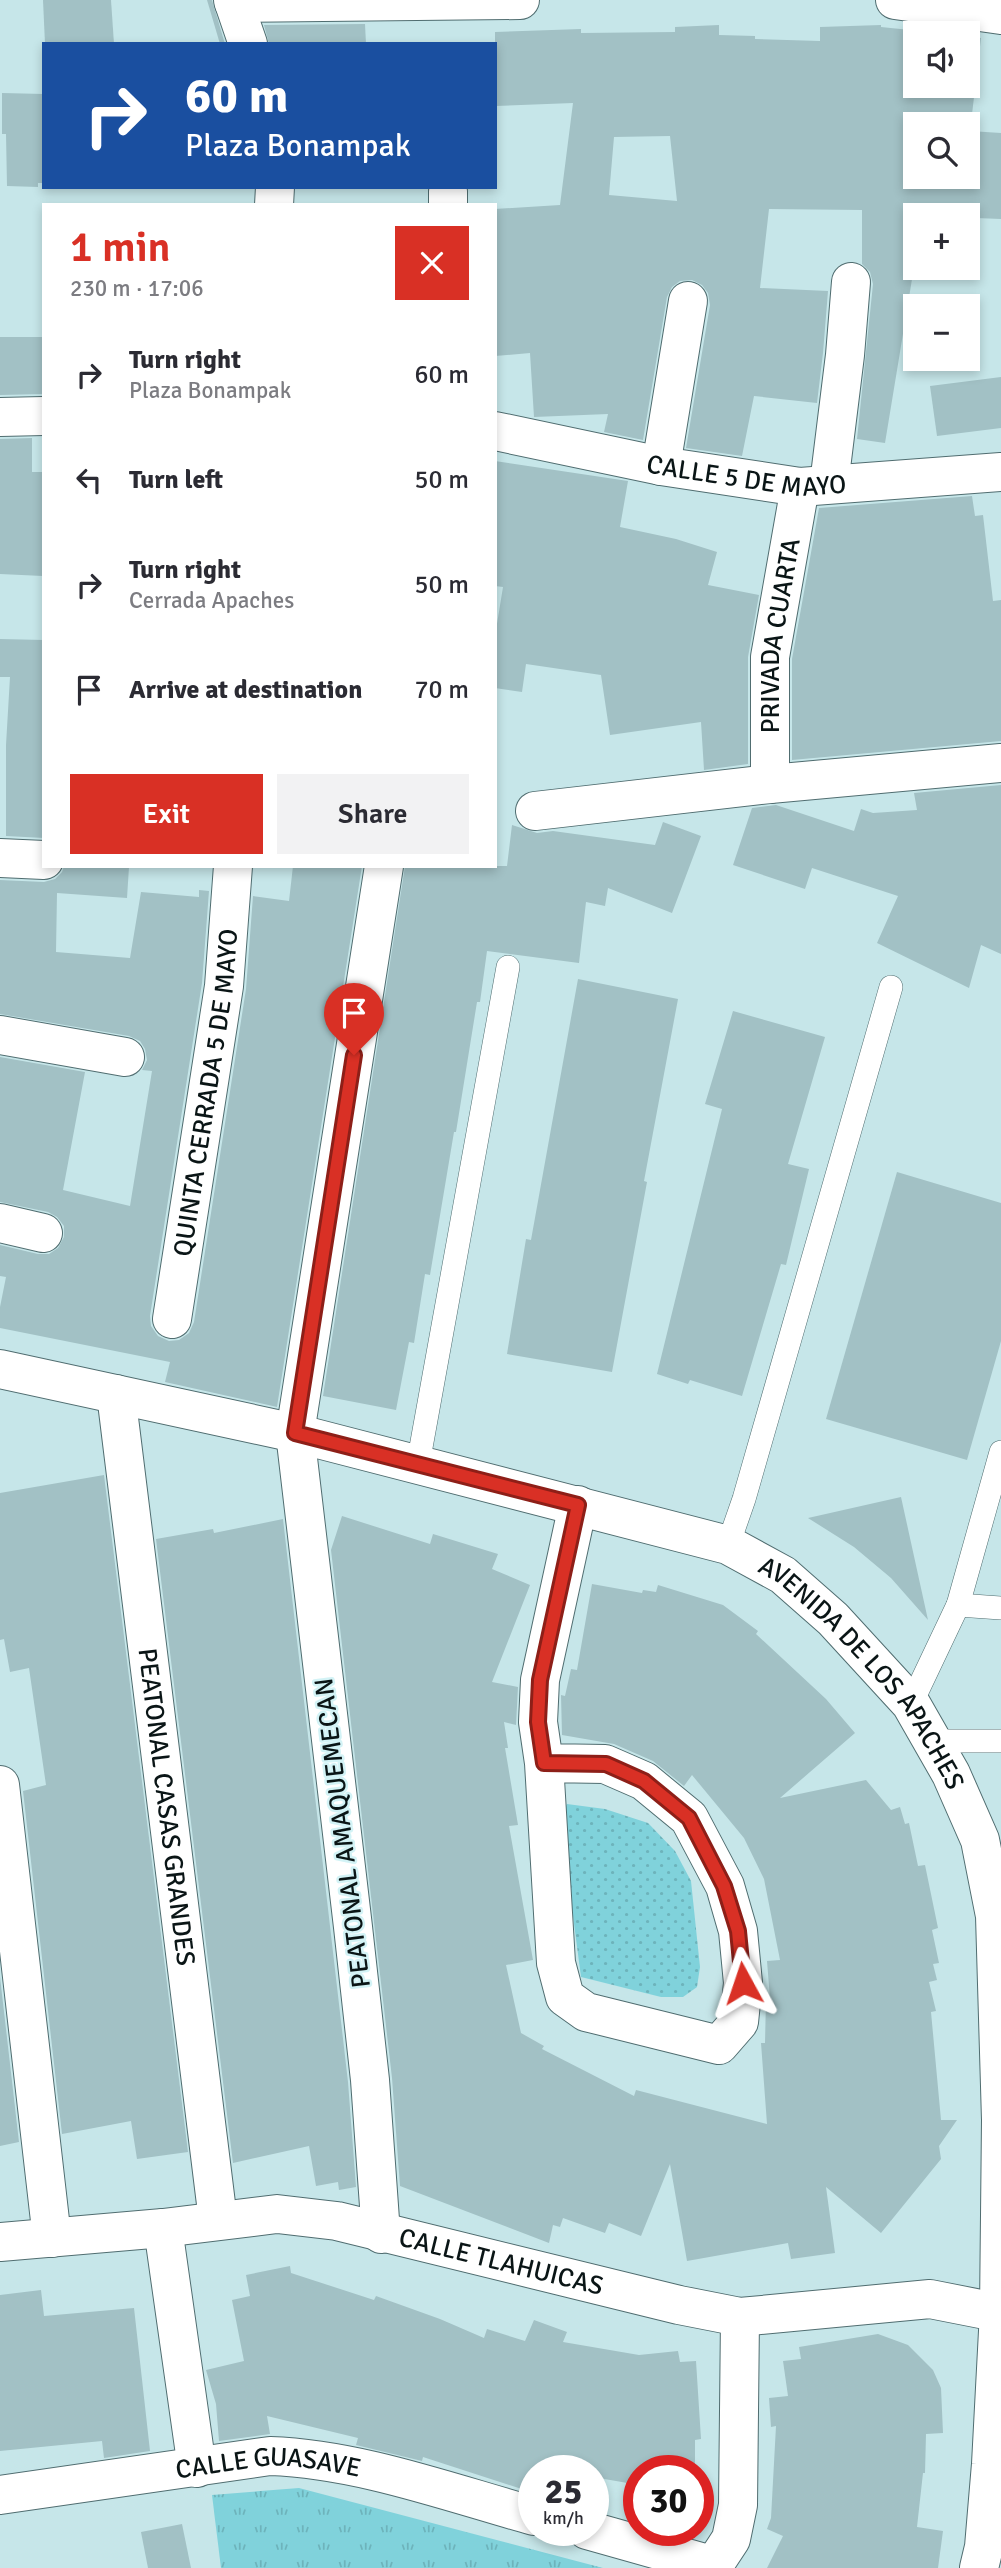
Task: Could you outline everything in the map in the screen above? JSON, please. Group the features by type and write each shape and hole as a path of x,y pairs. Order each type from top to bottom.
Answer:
{"street":[{"path":"247,42 234,1 520,0"},
{"path":"895,0 1001,15"},
{"name":"PRIVADA CUARTA","path":"770,784 769,657 815,485 845,355 850,282"},
{"path":"661,466 688,302"},
{"path":"0,417 42,416"},
{"name":"CALLE 5 DE MAYO","path":"497,431 661,466 815,485 1001,472"},
{"path":"535,811 770,784 1001,763"},
{"path":"0,858 42,860"},
{"name":"QUINTA CERRADA 5 DE MAYO","path":"172,1319 224,986 233,868"},
{"name":"PEATONAL AMAQUEMECAN","path":"381,2234 370,2080 355,1939 295,1433 384,868"},
{"path":"0,1035 125,1057"},
{"path":"0,1223 43,1233"},
{"name":"AVENIDA DE LOS APACHES","path":"0,1369 295,1433 728,1545 783,1574 833,1619 911,1704 933,1741 980,1840 995,1916 1001,2120 1000,2312 984,2547 979,2568"},
{"name":"PEATONAL CASAS GRANDES","path":"116,1394 218,2220"},
{"path":"544,1763 606,1764 644,1781 689,1818 724,1886 738,1931 743,1983 739,2022 719,2045 586,2012 565,1997 556,1964 544,1763 538,1722 540,1680 578,1505"},
{"path":"0,1785 52,2238"},
{"name":"CALLE TLAHUICAS","path":"0,2242 163,2228 277,2214 337,2221 381,2234 679,2305 740,2317 930,2299 1000,2312"},
{"path":"163,2228 197,2468"},
{"path":"609,2536 714,2567 730,2539 738,2505 740,2317"},
{"name":"CALLE GUASAVE","path":"0,2495 270,2456 303,2457 347,2465 518,2512"}],"lane":[{"path":"418,1464 508,967"},
{"path":"728,1545 744,1499 891,987"},
{"path":"911,1704 958,1605 1001,1452"},
{"path":"958,1605 1001,1608"},
{"path":"933,1741 1001,1741"}],"green space":[{"path":"567,1804 605,1809 648,1823 675,1851 691,1881 700,1967 697,1987 683,1997 661,1997 581,1977 560,1817"},
{"path":"299,2488 603,2568 221,2568 212,2495"}],"building":[{"path":"43,0 111,0 114,42 45,42"},
{"path":"207,0 212,0 224,42 219,42"},
{"path":"365,24 366,42 268,42 264,25"},
{"path":"719,25 719,35 820,41 820,27 881,25 903,29 903,98 974,98 972,112 903,112 903,189 980,189 980,132 1001,133 1001,219 980,218 980,203 903,203 903,280 912,280 910,294 903,294 903,334 885,443 857,439 873,284 870,272 862,264 862,210 769,209 760,288 828,291 823,353 817,403 754,396 742,456 686,448 710,305 708,293 702,285 692,280 680,281 672,287 667,297 643,440 604,432 608,414 534,417 530,353 497,356 497,209 560,205 573,103 497,106 495,32 581,29 581,33 675,32 675,27","holes":["670,136 677,201 609,195 614,137"]},
{"path":"2,93 42,94 42,183 38,183 38,187 7,186 6,134 2,134"},
{"path":"0,337 42,337 42,394 0,395"},
{"path":"1001,377 1001,428 937,436 930,386"},
{"path":"32,438 32,472 42,472 42,576 0,574 0,439"},
{"path":"497,461 628,481 620,527 676,539 717,552 708,585 759,595 748,657 748,764 704,770 701,722 610,735 601,675 526,664 522,692 497,688 497,624 503,587 497,586"},
{"path":"972,496 975,516 983,515 993,601 1001,600 1001,741 792,760 792,659 819,508"},
{"path":"0,639 42,640 42,838 6,836 6,745 10,677 0,677"},
{"path":"1001,785 1001,954 981,945 969,988 877,943 898,896 812,868 805,889 733,865 752,808 776,805 854,831 861,809 873,813 917,810 914,793"},
{"path":"663,822 701,836 672,913 608,888 605,906 586,902 579,963 487,951 430,1275 425,1274 414,1343 409,1342 396,1410 323,1396 405,868 507,866 512,825 537,833 553,831 655,845"},
{"path":"63,868 129,868 127,898 57,893 56,952 130,958 141,892 199,897 199,890 209,891 202,983 150,1316 151,1326 158,1336 169,1341 179,1340 189,1333 194,1322 246,989 253,896 289,901 293,868 362,868 277,1407 165,1382 170,1362 0,1328 0,1307 6,1277 0,1276 0,1245 49,1254 58,1248 64,1237 64,1226 57,1217 48,1212 0,1202 0,1057 85,1072 63,1190 130,1206 152,1071 142,1070 147,1060 145,1049 140,1041 129,1036 0,1014 0,880 44,882 55,879"},
{"path":"578,979 678,999 612,1372 507,1354 526,1239 531,1240"},
{"path":"733,1011 825,1037 788,1164 809,1169 786,1265 781,1264 742,1396 690,1380 688,1384 657,1374 722,1109 705,1104"},
{"path":"897,1172 1001,1203 1001,1341 967,1460 826,1419"},
{"path":"104,1475 188,2152 137,2159 131,2121 62,2134 23,1791 46,1785 29,1668 10,1672 4,1639 0,1640 0,1493"},
{"path":"901,1497 928,1620 891,1578 854,1547 808,1518"},
{"path":"342,1516 430,1544 433,1534 498,1554 492,1569 530,1585 492,1682 518,1687 516,1725 504,1722 508,1748 505,1748 518,1825 509,1826 533,1960 506,1965 521,2033 544,2046 542,2049 634,2096 636,2090 767,2124 761,2043 765,2043 766,1999 770,1999 767,1961 780,1960 764,1879 744,1838 692,1775 684,1786 653,1761 614,1744 562,1735 561,1695 565,1696 571,1669 577,1670 592,1584 642,1593 643,1590 656,1592 658,1585 723,1605 758,1631 756,1634 826,1699 855,1733 780,1798 866,1780 891,1810 900,1807 905,1824 909,1823 918,1866 925,1865 938,1928 932,1930 939,1963 933,1964 937,1980 929,1982 936,2011 931,2012 941,2120 957,2120 939,2146 941,2159 881,2233 826,2187 835,2253 791,2259 788,2243 687,2261 670,2164 641,2236 609,2223 605,2233 563,2218 560,2227 553,2225 549,2243 400,2186 392,2078 331,1550"},
{"path":"283,1519 348,2082 356,2187 339,2190 338,2182 316,2186 309,2146 233,2163 156,1539 213,1529 214,1533"},
{"path":"0,1977 19,2142 0,2146"},
{"path":"290,2266 291,2273 374,2300 376,2296 484,2338 487,2329 525,2341 534,2320 567,2332 563,2342 639,2355 678,2351 680,2362 696,2361 701,2439 695,2440 695,2455 623,2455 623,2482 609,2480 609,2455 518,2455 518,2488 423,2457 422,2461 356,2445 358,2438 267,2416 270,2434 219,2441 216,2404 206,2370 244,2361 232,2300 250,2296 246,2275"},
{"path":"41,2290 44,2316 134,2308 150,2451 104,2458 102,2441 0,2451 0,2295"},
{"path":"878,2334 908,2345 933,2370 941,2388 943,2433 926,2434 925,2473 917,2527 943,2531 938,2568 767,2568 783,2536 767,2529 771,2518 776,2426 771,2427 769,2398 788,2396 783,2361 801,2359 799,2347"},
{"path":"182,2524 191,2568 148,2568 141,2532"}],"route":[{"path":"354,1055 295,1433 578,1505 540,1680 538,1722 544,1763 606,1764 644,1781 689,1818 724,1886 738,1931 743,1983"}]}
